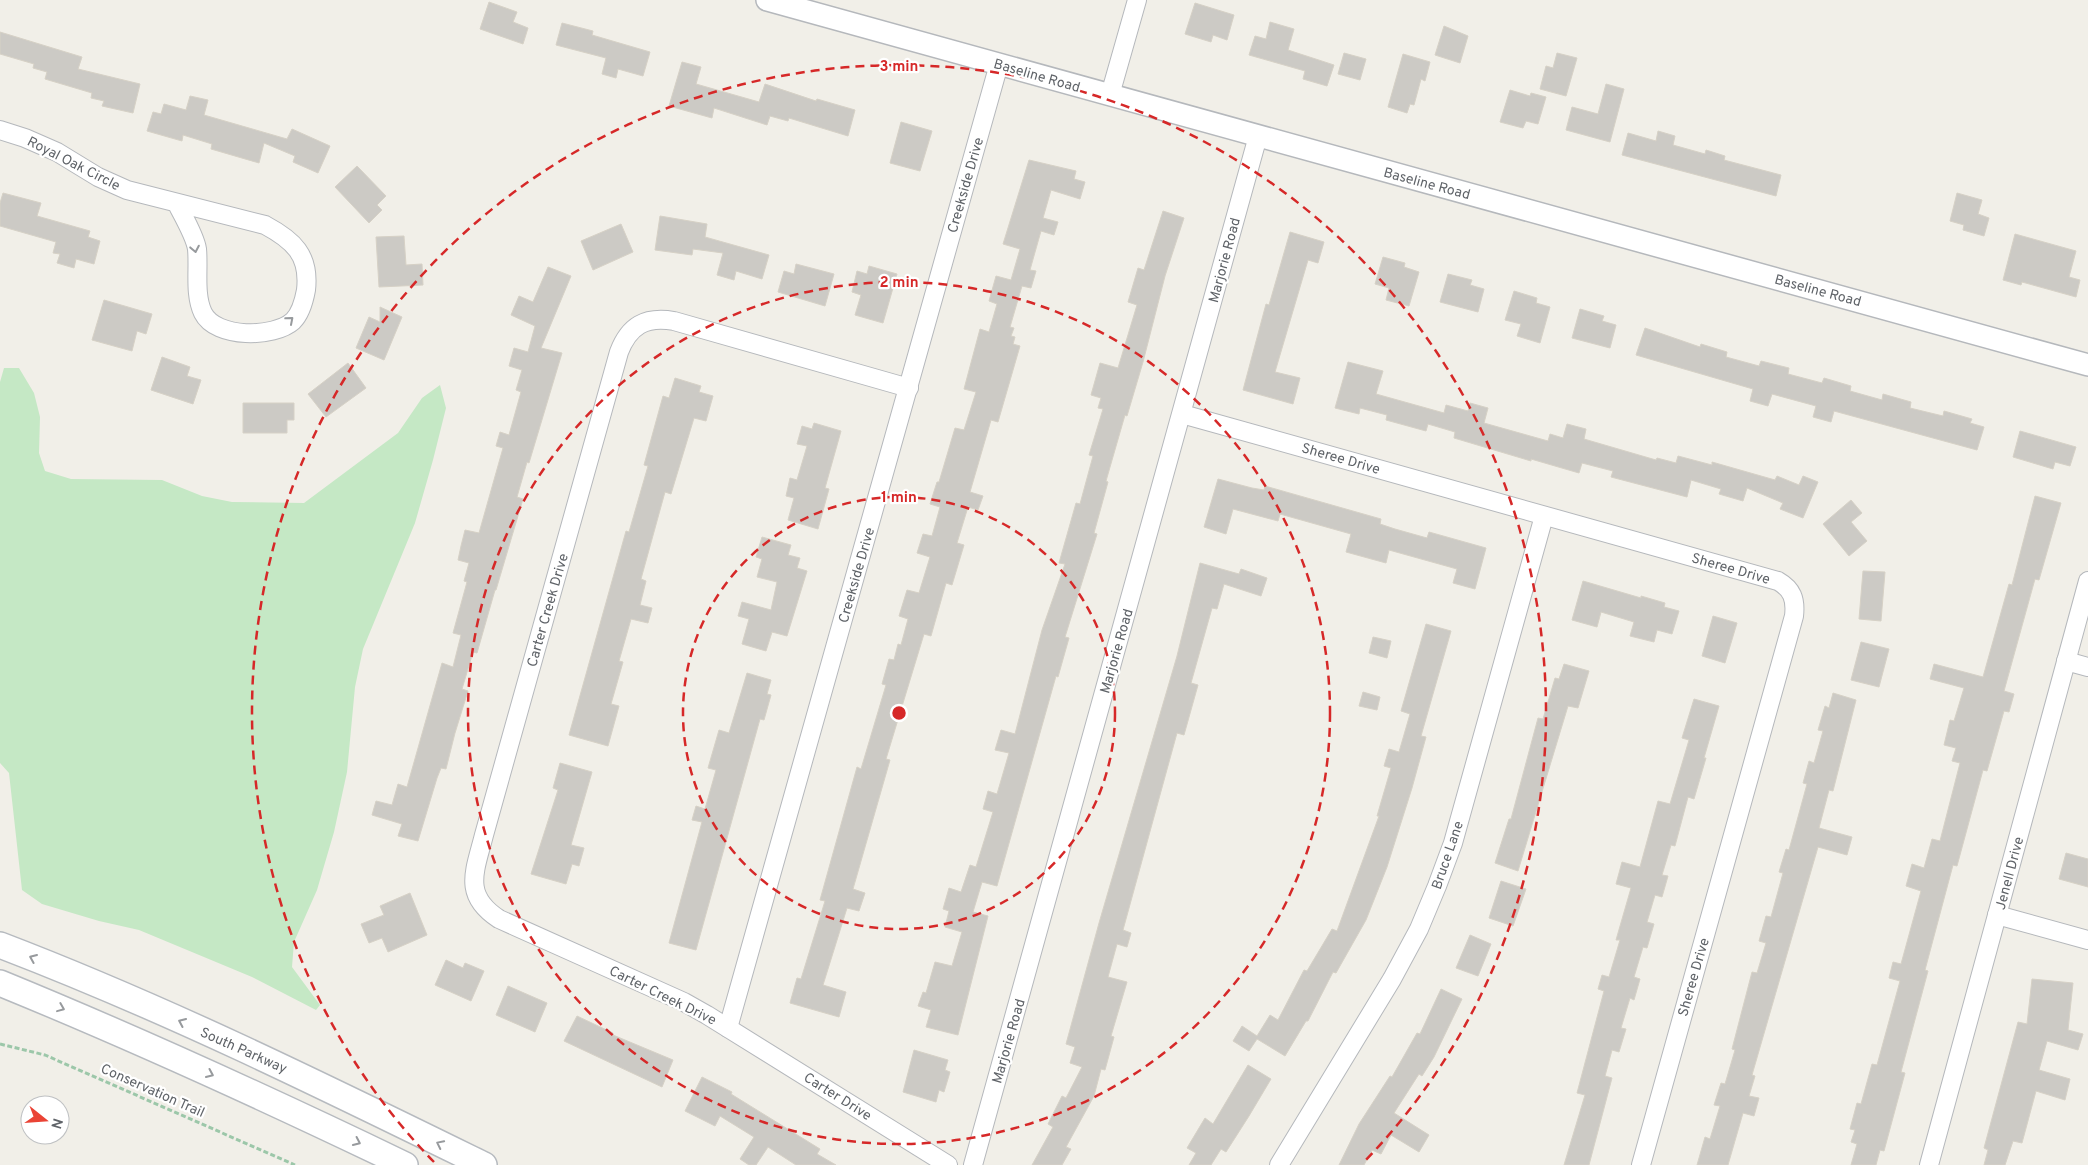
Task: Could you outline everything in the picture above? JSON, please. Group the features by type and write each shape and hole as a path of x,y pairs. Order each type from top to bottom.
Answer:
{"main road":[{"name":"South Parkway","path":"0,945 156,1011 308,1079 484,1165"},
{"path":"0,983 72,1012 281,1106 405,1165"}],"street":[{"name":"Baseline Road","path":"767,0 2088,365"},
{"path":"1110,95 1137,0"},
{"name":"Creekside Drive","path":"728,1028 999,64"},
{"name":"Royal Oak Circle","path":"0,130 25,138 57,152 98,177 127,190 265,225 284,235 298,250 306,265 305,299 301,309 292,321 279,328 248,335 213,324 203,314 199,293 197,248 177,204"},
{"name":"Marjorie Road","path":"973,1165 1258,136"},
{"name":"Carter Creek Drive","path":"728,1028 684,1002 499,919 480,904 474,884 484,835 619,352 633,328 648,321 664,319 909,388"},
{"name":"Sheree Drive","path":"1182,414 1778,581 1790,590 1794,601 1794,616 1641,1165"},
{"name":"Bruce Lane","path":"1279,1165 1392,979 1418,929 1437,886 1452,843 1544,516"},
{"name":"Jenell Drive","path":"1930,1165 2088,581"},
{"path":"2066,661 2088,667"},
{"path":"1997,915 2088,940"},
{"name":"Carter Drive","path":"728,1028 948,1165"}],"path":[{"name":"Conservation Trail","path":"0,1044 45,1055 294,1165"}],"green space":[{"path":"4,368 19,368 34,393 40,417 39,453 45,471 71,479 162,480 202,496 232,502 304,503 398,433 422,398 440,385 446,408 433,460 415,523 363,649 355,687 347,772 334,832 317,890 294,942 292,967 320,1005 316,1010 252,977 139,930 99,921 42,904 22,890 9,773 0,763 0,382"}],"building":[{"path":"489,2 517,12 513,22 528,28 523,44 480,29"},
{"path":"1195,3 1234,15 1227,40 1213,35 1211,42 1185,34"},
{"path":"1270,22 1294,29 1288,50 1334,65 1327,86 1303,79 1305,71 1249,55 1255,36 1266,39"},
{"path":"562,23 593,31 592,35 650,52 643,76 618,69 616,78 602,74 606,58 556,45"},
{"path":"1444,26 1468,36 1460,63 1435,55"},
{"path":"0,32 82,57 78,69 140,84 133,113 102,106 104,101 91,98 92,93 45,79 47,72 33,68 34,64 0,54"},
{"path":"1344,53 1366,59 1360,80 1338,74"},
{"path":"1557,53 1577,58 1566,96 1540,89 1546,66 1553,68"},
{"path":"1403,54 1430,62 1425,81 1421,79 1414,105 1410,104 1407,113 1388,107"},
{"path":"682,62 701,67 696,84 759,102 765,84 816,101 817,99 855,110 848,136 789,118 788,121 770,116 767,125 714,108 712,118 669,106"},
{"path":"1606,84 1624,89 1610,142 1566,130 1572,107 1598,114"},
{"path":"1510,90 1530,96 1531,93 1546,97 1538,124 1526,121 1523,128 1500,122"},
{"path":"190,96 208,100 204,115 287,139 292,129 330,146 318,173 293,162 295,156 264,143 259,163 211,149 212,144 183,135 182,141 147,131 153,112 161,114 164,104 186,110"},
{"path":"901,122 932,131 920,171 890,163"},
{"path":"1658,131 1675,136 1673,145 1705,154 1706,150 1725,156 1724,160 1781,175 1776,196 1622,155 1628,133 1656,141"},
{"path":"1029,160 1076,171 1074,179 1085,182 1080,199 1051,190 1043,218 1058,222 1054,235 1041,231 1030,270 1036,271 1031,288 1022,286 1010,327 1014,328 1011,336 1015,337 1013,344 1020,346 998,422 991,420 970,492 983,496 978,510 968,507 957,543 964,545 952,585 946,583 931,636 924,634 886,759 890,760 853,889 865,893 859,911 847,908 823,985 846,992 839,1017 790,1003 797,978 801,979 825,901 820,900 857,767 861,769 886,685 882,684 889,659 894,660 898,644 901,645 908,619 899,616 907,590 919,593 930,557 917,553 923,534 932,536 940,507 930,504 937,482 939,482 955,428 964,430 976,392 964,389 980,329 989,332 997,304 989,301 996,276 1011,280 1020,249 1003,244"},
{"path":"357,166 386,196 377,205 382,210 369,223 335,187"},
{"path":"3,193 41,203 37,216 90,231 88,237 100,241 94,264 76,259 74,268 57,263 60,254 53,253 56,242 0,226 0,203"},
{"path":"1957,193 1982,200 1978,214 1989,218 1984,236 1963,230 1964,225 1950,221"},
{"path":"1163,211 1184,218 1165,276 1143,362 1106,481 1108,482 1094,533 1097,534 1065,637 1069,638 1058,677 1056,676 997,886 982,882 973,912 988,916 958,1035 926,1027 931,1010 918,1006 923,992 926,993 935,962 952,966 962,932 945,927 949,911 943,909 949,888 961,892 970,865 976,867 993,812 983,809 988,791 997,794 1009,753 995,750 1001,730 1015,734 1042,630 1065,564 1059,563 1076,503 1080,504 1093,456 1089,455 1103,409 1098,408 1101,398 1091,395 1100,363 1118,368 1137,305 1128,302 1138,268 1144,270"},
{"path":"660,216 707,224 705,237 769,255 762,279 736,271 734,280 717,275 723,253 693,249 692,255 655,250"},
{"path":"621,224 633,252 593,270 581,241"},
{"path":"1290,232 1324,242 1318,263 1308,260 1275,372 1300,378 1293,404 1243,390 1266,304 1269,305"},
{"path":"2015,234 2076,251 2069,277 2080,280 2076,297 2022,282 2021,285 2003,280"},
{"path":"404,236 406,265 422,264 423,285 379,287 376,237"},
{"path":"1383,257 1405,263 1404,267 1419,272 1409,306 1386,300 1389,288 1375,284"},
{"path":"796,264 834,274 825,306 778,292 784,271 794,274"},
{"path":"869,266 897,274 883,323 855,315 861,295 852,292 857,271 867,274"},
{"path":"548,267 571,276 541,348 562,353 517,497 523,499 496,590 477,653 473,652 462,689 468,691 446,769 441,768 437,778 418,841 398,836 402,824 372,815 376,801 392,805 398,784 407,787 442,663 453,667 461,635 453,633 467,582 464,581 469,563 458,560 461,546 465,530 479,533 503,448 496,446 500,432 509,435 521,392 516,390 522,370 509,366 514,348 528,352 535,326 511,315 519,296 533,302"},
{"path":"1448,274 1472,280 1470,285 1484,289 1478,312 1440,302"},
{"path":"1514,291 1537,298 1536,303 1550,307 1540,343 1517,336 1521,324 1505,320"},
{"path":"104,300 152,314 146,334 137,331 132,351 92,340"},
{"path":"380,307 402,317 384,360 356,348 369,317 380,322"},
{"path":"1580,309 1604,316 1602,321 1616,325 1610,348 1572,338"},
{"path":"1645,328 1700,347 1701,344 1727,352 1726,357 1759,366 1761,361 1789,368 1788,374 1822,383 1824,378 1851,386 1850,391 1882,400 1883,394 1911,402 1910,408 1943,416 1944,411 1972,419 1970,423 1984,427 1977,450 1834,411 1831,422 1813,417 1816,406 1772,394 1768,406 1750,401 1753,389 1636,355"},
{"path":"162,357 190,367 187,376 201,380 193,404 151,390"},
{"path":"1348,362 1383,371 1376,394 1444,413 1446,405 1468,411 1470,403 1488,408 1484,423 1548,441 1550,434 1563,438 1567,424 1586,429 1584,439 1656,460 1657,458 1676,463 1678,456 1712,465 1712,462 1775,480 1777,476 1799,485 1803,476 1818,482 1803,518 1780,509 1783,503 1747,488 1743,501 1719,494 1721,489 1691,480 1687,497 1611,477 1613,471 1582,463 1579,473 1531,459 1531,461 1454,438 1455,432 1428,424 1426,431 1386,420 1387,415 1360,408 1359,414 1335,408"},
{"path":"348,363 366,388 326,417 308,394"},
{"path":"675,378 701,386 699,392 713,396 706,421 694,418 671,494 665,492 641,579 646,581 640,605 652,608 648,623 631,619 619,661 623,662 611,704 619,706 608,746 569,735 626,531 629,532 648,466 644,465 663,396 669,398"},
{"path":"243,403 294,403 294,420 287,420 287,433 243,433"},
{"path":"814,423 841,431 825,488 829,489 818,529 788,520 794,498 786,496 790,478 797,480 807,446 797,444 802,426 812,429"},
{"path":"2020,431 2076,447 2070,466 2055,462 2053,469 2013,457"},
{"path":"1218,479 1264,490 1265,486 1381,519 1380,524 1427,538 1429,532 1486,548 1475,589 1453,583 1457,569 1389,550 1386,563 1346,552 1351,534 1280,514 1278,521 1233,509 1226,534 1204,527"},
{"path":"2035,496 2061,503 2039,580 2035,579 2004,691 2014,694 2009,712 2004,711 1987,771 1983,770 1957,866 1953,865 1925,970 1928,971 1901,1072 1905,1073 1884,1151 1880,1150 1876,1165 1851,1165 1857,1144 1851,1142 1855,1130 1850,1129 1857,1103 1861,1104 1872,1064 1877,1065 1900,981 1889,978 1893,962 1901,964 1921,891 1906,886 1912,864 1924,868 1932,839 1940,841 1960,763 1952,761 1956,748 1944,745 1950,720 1954,721 1964,688 1930,679 1934,664 1983,677 2009,584 2012,585"},
{"path":"1851,500 1862,513 1851,522 1867,541 1849,556 1823,524"},
{"path":"762,537 791,545 788,555 800,558 797,568 807,571 787,636 772,632 766,651 742,644 749,619 738,616 742,602 771,610 777,582 757,577 762,559 756,557"},
{"path":"1200,563 1239,574 1241,569 1267,578 1261,596 1224,584 1217,609 1212,608 1191,683 1198,685 1184,735 1177,733 1123,930 1131,933 1127,947 1117,944 1108,977 1127,982 1111,1036 1114,1037 1105,1070 1101,1069 1094,1096 1066,1147 1071,1149 1062,1165 1032,1165 1053,1127 1048,1124 1062,1096 1066,1098 1082,1067 1070,1063 1075,1047 1066,1044 1099,923 1177,656"},
{"path":"1863,571 1885,572 1881,621 1859,619"},
{"path":"1583,581 1665,603 1664,607 1679,611 1672,634 1657,630 1654,642 1630,636 1634,622 1601,612 1597,627 1572,620"},
{"path":"1713,616 1737,623 1725,663 1702,656"},
{"path":"1426,624 1451,631 1421,736 1426,737 1412,788 1387,867 1366,920 1336,973 1333,972 1308,1021 1306,1021 1285,1056 1257,1039 1249,1051 1233,1041 1242,1026 1257,1036 1270,1015 1278,1020 1304,970 1307,971 1332,929 1337,931 1379,816 1377,816 1391,768 1384,766 1389,749 1399,752 1410,714 1401,711"},
{"path":"1373,637 1391,641 1387,658 1369,653"},
{"path":"1861,642 1889,649 1879,687 1851,680"},
{"path":"1564,664 1589,671 1578,708 1568,706 1518,871 1495,863 1509,819 1511,819 1538,718 1543,719 1555,678 1559,679"},
{"path":"747,673 771,680 767,694 771,695 764,720 760,719 696,950 669,943 702,822 692,820 696,806 705,809 716,770 708,768 719,730 729,733"},
{"path":"1363,692 1380,697 1377,710 1359,706"},
{"path":"1833,693 1856,700 1833,791 1829,790 1819,828 1852,837 1847,855 1818,847 1752,1075 1755,1076 1749,1096 1759,1098 1754,1116 1743,1113 1728,1165 1697,1165 1705,1137 1710,1139 1720,1106 1714,1105 1721,1083 1725,1084 1735,1050 1732,1049 1752,972 1757,973 1766,943 1759,941 1766,916 1771,917 1783,873 1779,872 1786,849 1789,850 1807,784 1803,783 1809,761 1814,763 1823,731 1818,730 1825,706 1829,708"},
{"path":"1694,699 1719,706 1704,758 1706,758 1694,799 1688,797 1675,846 1671,845 1662,875 1668,876 1662,897 1655,895 1647,922 1654,924 1647,948 1643,947 1634,977 1640,979 1634,1000 1630,998 1621,1028 1626,1029 1619,1052 1612,1050 1605,1076 1612,1078 1589,1165 1564,1165 1585,1095 1577,1093 1604,991 1598,989 1602,975 1609,977 1620,940 1616,940 1631,888 1616,884 1622,862 1640,867 1658,801 1670,804 1689,740 1682,738"},
{"path":"560,763 592,772 571,845 584,848 579,866 572,864 566,884 531,874 558,790 553,788"},
{"path":"2066,853 2088,859 2088,887 2059,879"},
{"path":"1501,881 1526,889 1513,926 1489,918"},
{"path":"410,893 427,935 388,952 382,938 369,943 361,924 384,915 380,906"},
{"path":"1470,935 1491,944 1478,976 1456,968"},
{"path":"446,960 463,968 465,963 484,971 471,1001 435,985"},
{"path":"2032,979 2073,983 2068,1030 2083,1034 2078,1050 2047,1041 2039,1070 2070,1079 2065,1100 2036,1091 2022,1143 2013,1141 2005,1165 1984,1165 1988,1150 1984,1148 2018,1022 2027,1024"},
{"path":"508,986 547,1003 535,1032 496,1015"},
{"path":"1441,989 1462,999 1434,1057 1422,1076 1419,1074 1394,1113 1429,1135 1419,1152 1391,1135 1381,1154 1372,1150 1364,1165 1339,1165 1359,1124 1390,1076 1392,1077 1417,1033 1420,1034"},
{"path":"577,1016 613,1033 613,1035 673,1060 662,1087 564,1041"},
{"path":"914,1050 948,1060 945,1070 950,1072 944,1092 939,1090 936,1102 903,1092"},
{"path":"1248,1065 1271,1079 1226,1152 1221,1149 1211,1165 1189,1165 1196,1153 1187,1148 1205,1118 1213,1124"},
{"path":"702,1077 732,1092 731,1094 820,1149 817,1154 836,1165 796,1165 768,1147 756,1165 749,1165 740,1159 754,1137 720,1116 715,1126 685,1111"}]}
